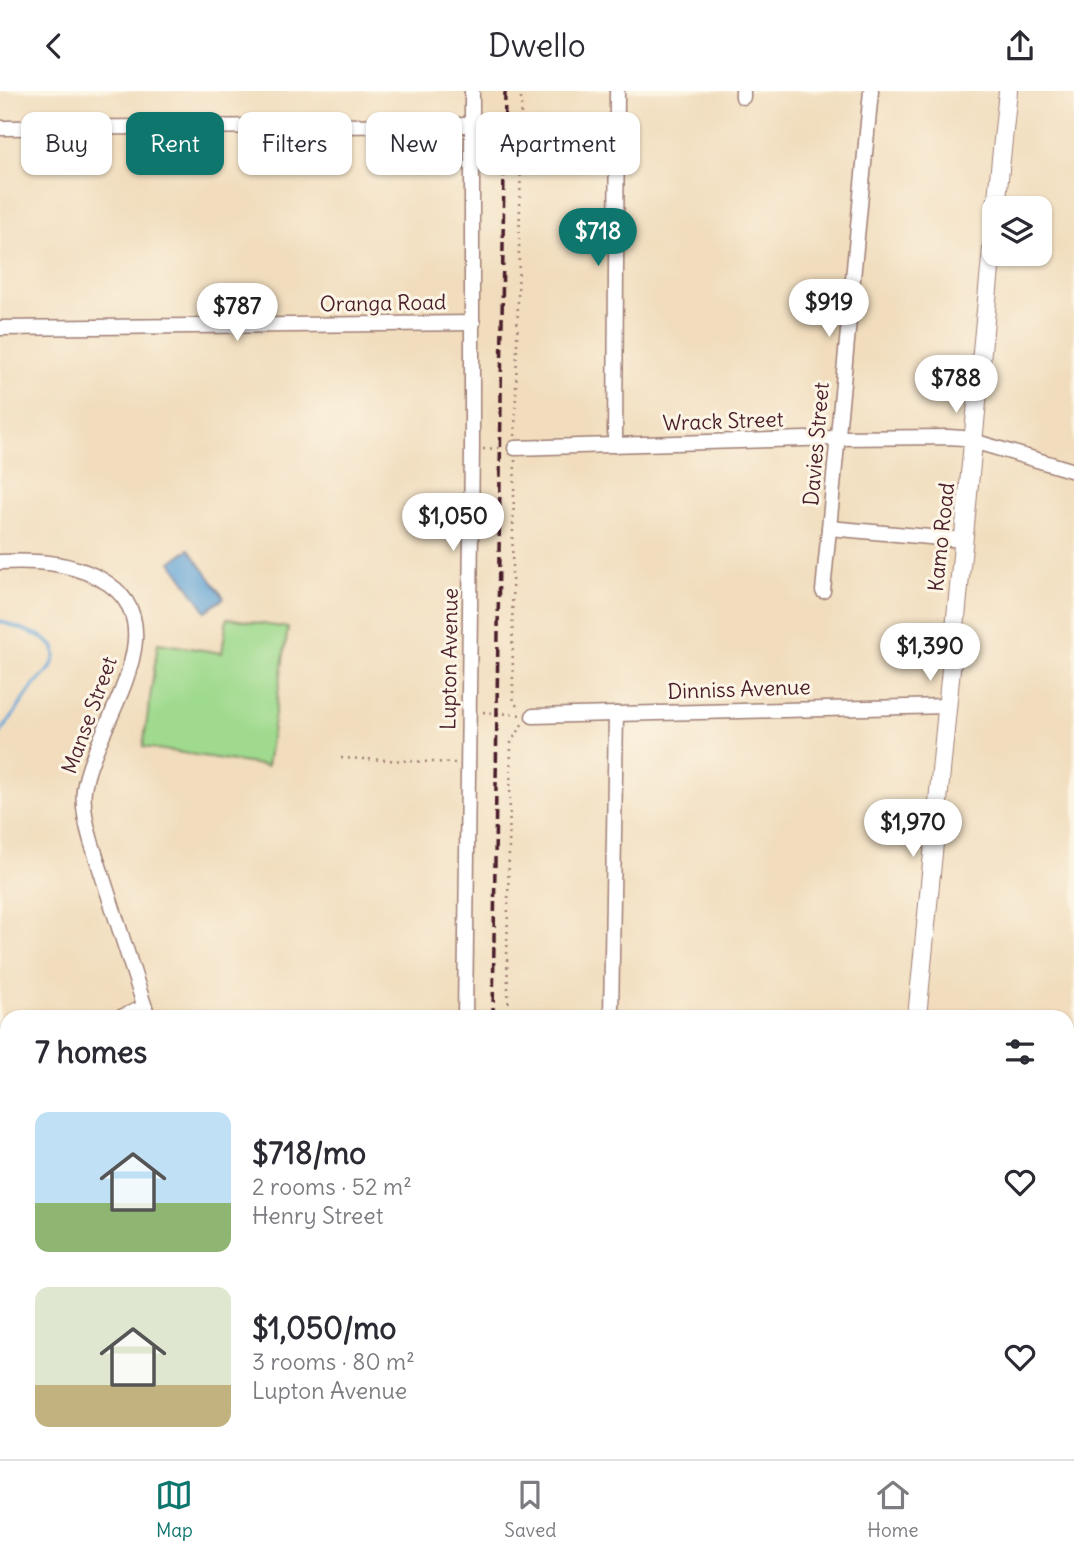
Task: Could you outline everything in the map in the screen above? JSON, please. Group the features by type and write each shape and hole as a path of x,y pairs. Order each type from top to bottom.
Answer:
{"main road":[{"path":"997,196 1008,91"},
{"name":"Kamo Road","path":"918,1010 990,266"}],"street":[{"name":"Lupton Avenue","path":"465,1010 473,323 472,91"},
{"path":"615,445 617,91"},
{"name":"Davies Street","path":"823,591 871,91"},
{"path":"0,128 472,125"},
{"name":"Oranga Road","path":"0,328 473,323"},
{"name":"Wrack Street","path":"515,447 948,437 1074,471"},
{"path":"829,528 963,540"},
{"name":"Manse Street","path":"0,562 40,561 95,576 118,591 134,613 134,653 101,737 83,802 90,841 145,1010"},
{"name":"Dinniss Avenue","path":"527,715 947,706"},
{"path":"611,1010 616,714"}],"path":[{"path":"521,91 522,159 512,564 513,695 514,702 527,715"},
{"path":"472,449 515,447"},
{"path":"469,712 527,715"},
{"path":"509,1010 507,958 511,743 513,735 520,730 527,715"},
{"path":"341,758 468,764"}],"green space":[{"path":"227,618 288,628 267,766 143,747 158,643 222,653"}],"water":[{"path":"189,549 224,598 206,611 171,562"}],"waterway":[{"path":"0,621 40,636 54,647 55,657 51,668 34,685 0,734"}],"railway":[{"path":"493,1010 505,91"}]}
